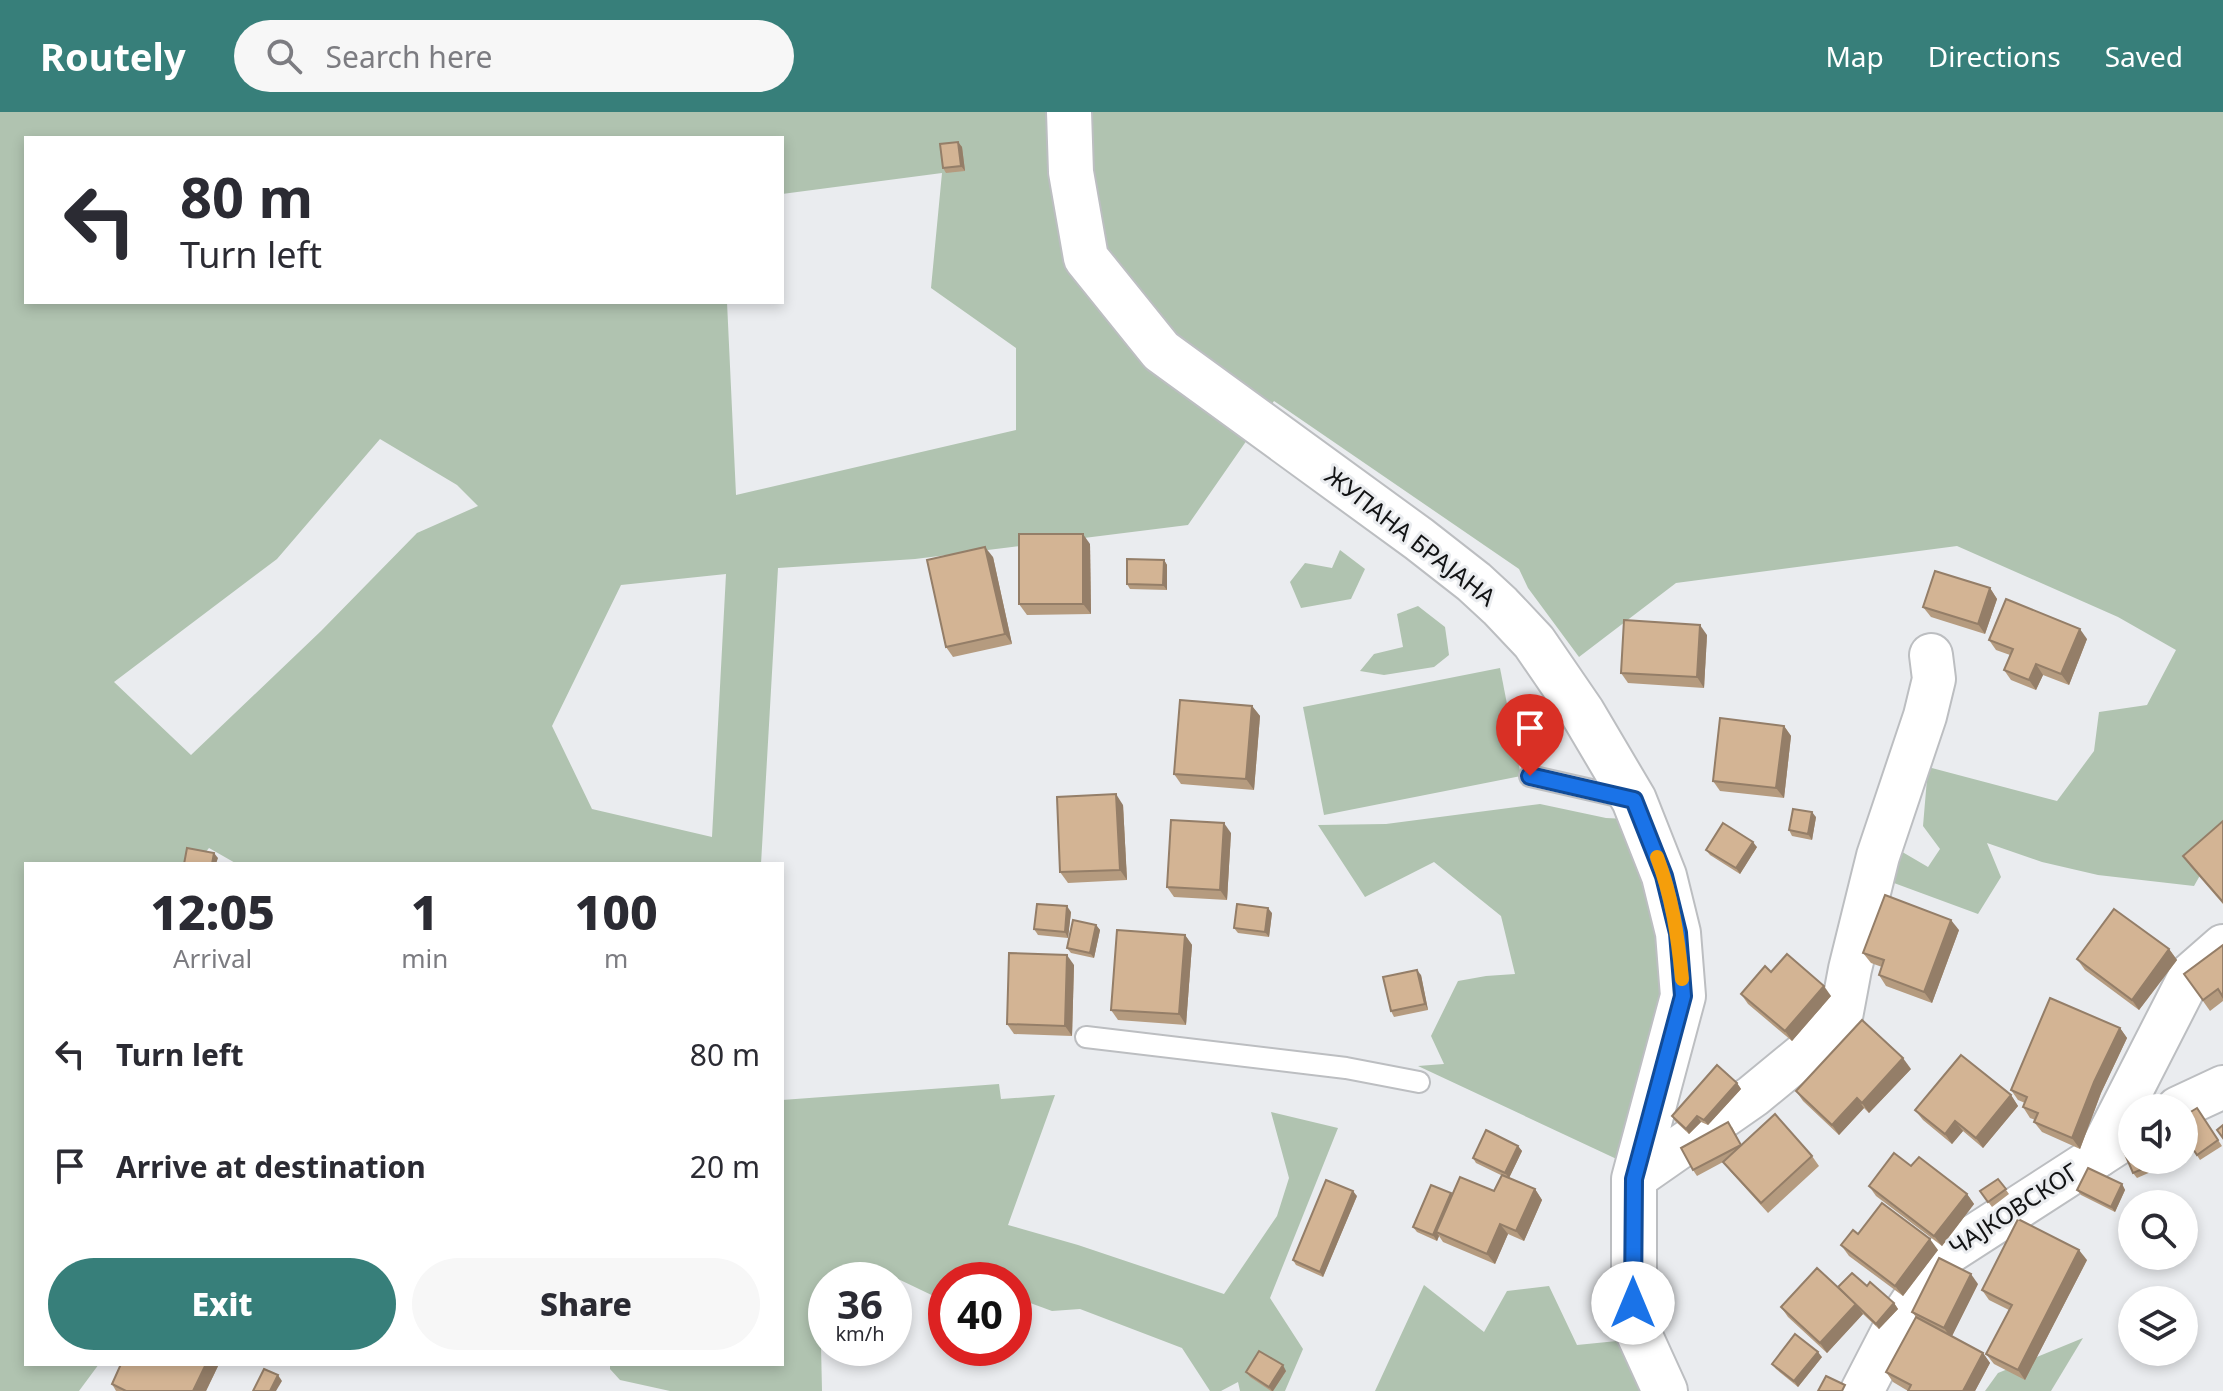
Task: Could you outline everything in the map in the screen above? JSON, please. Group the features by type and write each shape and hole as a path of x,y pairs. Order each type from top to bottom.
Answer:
{"street":[{"name":"ЖУПАНА БРАЈАНА","path":"1069,112 1071,172 1086,258 1161,351 1474,582 1534,642 1582,712 1634,800 1664,876 1678,933 1683,996 1634,1179 1634,1323 1665,1391"},
{"path":"1634,1179 1753,1096 1815,1045 1841,1017 1878,856 1928,704 1934,679 1931,655"},
{"name":"ЧАЈКОВСКОГ","path":"2097,1157 2191,974 2223,946"},
{"path":"2198,1099 2223,1087"},
{"name":"ЧАЈКОВСКОГ","path":"1862,1391 1894,1329 1943,1256 2118,1143"}],"lane":[{"path":"1530,776 1634,800"},
{"path":"1086,1037 1346,1068 1419,1082"}],"green space":[{"path":"0,112 2223,112 2223,835 2194,886 2098,875 2042,862 1987,843 2001,877 1978,914 1856,869 1875,836 1928,867 1940,849 1923,826 1928,767 2057,801 2094,751 2099,712 2147,705 2176,650 2118,617 1957,546 1676,583 1579,657 1528,588 1519,569 1274,401 1188,525 915,559 778,568 761,862 234,862 209,848 198,862 24,862 24,1366 98,1366 79,1391 0,1391","holes":["24,136 784,136 784,194 942,173 931,288 1016,348 1016,430 736,495 727,304 24,304","380,439 457,485 478,506 417,533 321,631 191,755 114,682 277,559","726,574 712,837 592,809 552,726 621,585"]},
{"path":"1340,550 1365,569 1351,599 1301,608 1290,582 1305,563 1332,568"},
{"path":"1418,606 1445,627 1449,655 1434,667 1384,675 1360,671 1374,654 1403,647 1397,614"},
{"path":"1500,668 1521,776 1324,815 1303,707"},
{"path":"1540,804 1606,818 1627,819 1665,905 1670,995 1623,1162 1418,1066 1444,1064 1431,1036 1458,981 1515,974 1501,916 1434,862 1365,897 1318,825 1386,824"},
{"path":"999,1084 1001,1099 1055,1095 1008,1225 1224,1294 1277,1216 1289,1178 1271,1112 1338,1128 1270,1298 1303,1349 1285,1391 1240,1391 1238,1382 1221,1391 1210,1391 1182,1348 1080,1309 1052,1311 1032,1304 1032,1262 928,1262 928,1293 912,1286 912,1262 808,1262 808,1366 821,1366 822,1391 670,1391 620,1380 610,1369 610,1366 784,1366 784,1100"},
{"path":"1424,1285 1484,1332 1507,1291 1549,1286 1577,1345 1637,1339 1669,1391 1375,1391"},
{"path":"2083,1338 2051,1391 1985,1391 1998,1373"}],"building":[{"path":"958,142 961,166 943,168 940,144"},
{"path":"1019,534 1083,534 1083,604 1019,604"},
{"path":"985,547 1005,634 946,647 927,560"},
{"path":"1127,559 1164,560 1163,585 1127,584"},
{"path":"1935,571 1990,588 1978,624 1923,607"},
{"path":"2006,599 2080,629 2061,674 2036,664 2029,680 2004,670 2013,649 1989,640"},
{"path":"1624,620 1700,625 1697,677 1621,673"},
{"path":"1180,700 1252,706 1246,779 1174,774"},
{"path":"1720,718 1784,726 1776,788 1713,781"},
{"path":"1116,794 1120,870 1060,872 1057,797"},
{"path":"1793,809 1812,812 1808,834 1789,830"},
{"path":"1171,820 1224,823 1220,890 1167,887"},
{"path":"2223,821 2223,902 2183,856"},
{"path":"1723,823 1753,842 1736,868 1706,850"},
{"path":"187,848 214,853 212,862 184,862"},
{"path":"1885,895 1951,920 1924,992 1879,975 1884,960 1863,953"},
{"path":"1037,904 1067,906 1065,932 1034,929"},
{"path":"1237,904 1268,908 1265,932 1234,928"},
{"path":"2114,909 2169,949 2132,1000 2077,959"},
{"path":"1073,920 1096,925 1090,953 1067,948"},
{"path":"1117,930 1185,935 1179,1014 1111,1010"},
{"path":"2223,945 2223,997 2218,989 2203,1000 2184,974"},
{"path":"1009,953 1067,955 1065,1026 1007,1024"},
{"path":"1787,954 1824,986 1785,1031 1741,994 1765,966 1771,972"},
{"path":"1417,970 1425,1004 1391,1011 1383,977"},
{"path":"2050,998 2120,1028 2072,1138 2034,1122 2038,1113 2023,1107 2027,1097 2011,1090"},
{"path":"1862,1020 1903,1058 1862,1103 1857,1098 1832,1125 1796,1091"},
{"path":"1961,1055 2011,1095 1976,1138 1955,1121 1945,1134 1915,1110"},
{"path":"1717,1065 1737,1083 1704,1120 1697,1116 1686,1129 1672,1116"},
{"path":"2198,1110 2218,1140 2198,1154"},
{"path":"1775,1114 1812,1156 1761,1203 1723,1162"},
{"path":"1728,1122 1741,1145 1693,1170 1681,1148"},
{"path":"1486,1130 1518,1146 1505,1173 1473,1158"},
{"path":"1894,1153 1911,1166 1919,1157 1967,1194 1934,1236 1869,1186"},
{"path":"2088,1168 2122,1184 2111,1207 2077,1190"},
{"path":"1502,1175 1535,1189 1516,1231 1500,1224 1487,1254 1436,1232 1460,1177 1494,1191"},
{"path":"1998,1179 2006,1189 1988,1202 1980,1191"},
{"path":"1326,1180 1353,1191 1320,1272 1293,1260"},
{"path":"1431,1185 1451,1193 1433,1235 1413,1227"},
{"path":"1882,1203 1930,1239 1895,1286 1841,1245 1853,1230 1858,1234"},
{"path":"2018,1219 2079,1250 2018,1370 1986,1354 2012,1305 1982,1290"},
{"path":"1939,1258 1971,1274 1944,1328 1912,1312"},
{"path":"1817,1268 1856,1304 1820,1343 1781,1307"},
{"path":"1852,1273 1867,1286 1870,1282 1894,1303 1876,1324 1838,1287"},
{"path":"1916,1317 1983,1353 1963,1391 1908,1391 1911,1385 1886,1372"},
{"path":"1795,1334 1818,1352 1794,1381 1772,1364"},
{"path":"1259,1351 1283,1365 1269,1387 1246,1372"},
{"path":"120,1366 205,1366 193,1391 126,1391 112,1384"},
{"path":"264,1369 278,1375 270,1391 253,1391"},
{"path":"1826,1376 1845,1385 1842,1391 1818,1391"}],"slow traffic":[{"path":"1657,857 1678,933 1682,979"}],"route":[{"path":"1530,776 1634,800 1664,876 1678,933 1683,996 1634,1179 1633,1303"}]}
